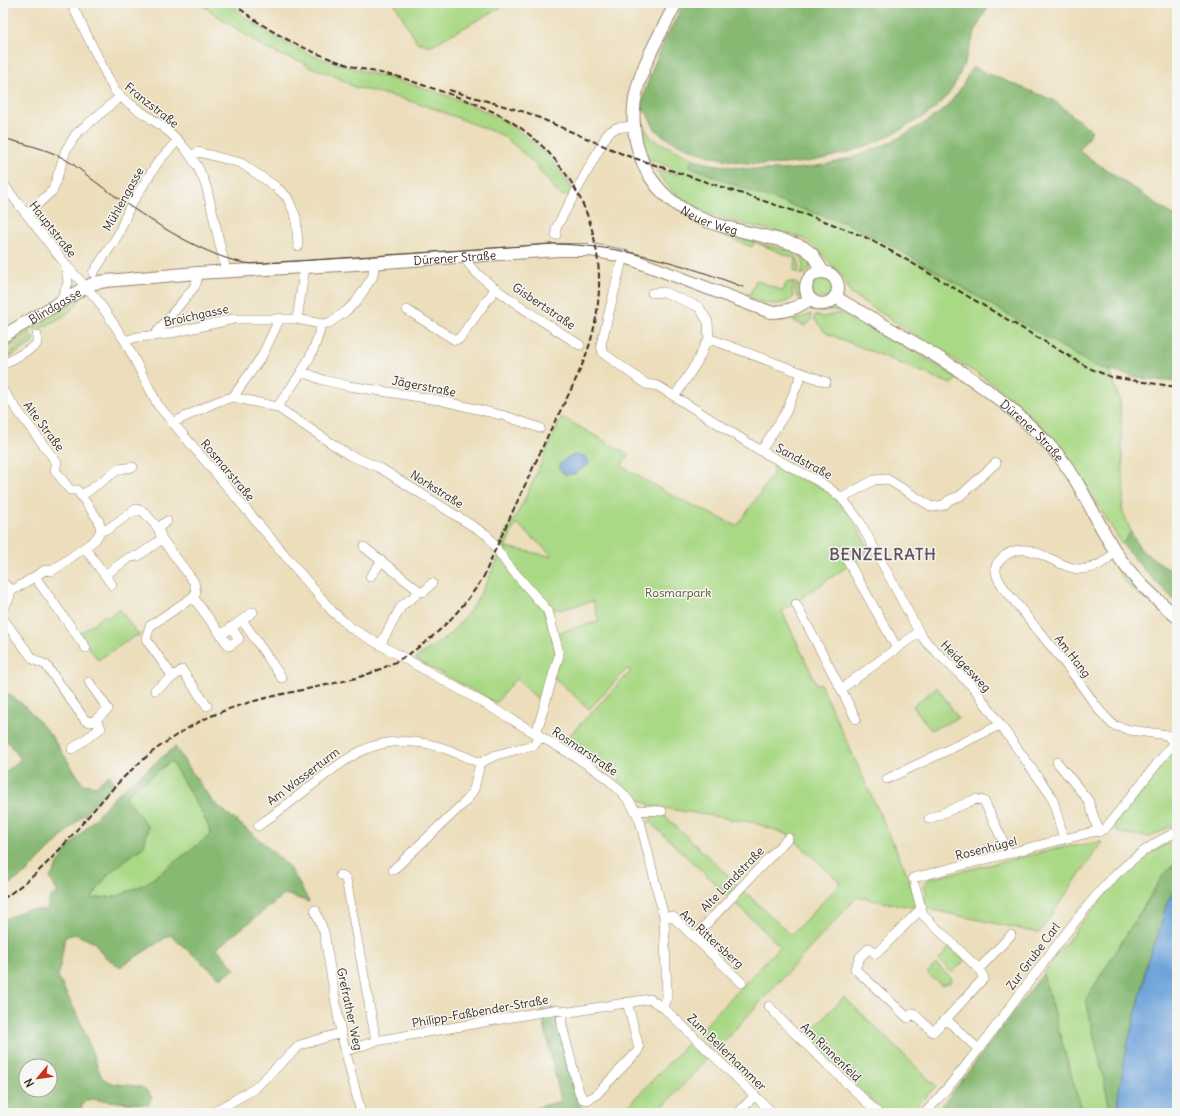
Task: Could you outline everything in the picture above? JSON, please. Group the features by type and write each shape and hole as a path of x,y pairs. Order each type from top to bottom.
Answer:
{"main road":[{"name":"Neuer Weg","path":"676,3 649,56 639,80 632,111 637,148 647,172 656,186 667,197 695,215 713,223 803,247 812,254 823,272"},
{"name":"Dürener Straße","path":"86,287 94,283 106,281 197,273 374,263 558,250 591,250 623,256 770,312 792,310 810,299"},
{"path":"823,272 828,273 836,281 838,292 835,297 828,303 823,304 818,304 810,299 806,290 808,280 814,274 823,272"},
{"name":"Blindgasse","path":"3,336 86,287"},
{"name":"Dürener Straße","path":"835,297 969,376 1006,404 1044,439 1059,457 1071,475 1115,551 1143,587 1177,617"}],"street":[{"name":"Franzstraße","path":"71,3 114,90 120,97 155,120 178,140 191,156 204,178 208,188 226,271"},
{"path":"27,214 52,190 66,150 76,134 120,97"},
{"path":"556,235 556,228 608,133 616,128 633,126"},
{"name":"Mühlengasse","path":"93,273 118,235 130,206 154,168 169,148 178,140"},
{"path":"191,156 198,152 241,163 276,187 287,197 296,217 298,246"},
{"name":"Hauptstraße","path":"3,184 66,265 86,287"},
{"name":"Gisbertstraße","path":"465,256 465,260 470,268 527,311 580,345"},
{"name":"Sandstraße","path":"623,256 601,345 602,351 621,367 646,384 658,386 761,451 822,483 842,498"},
{"path":"277,407 303,372 316,342 321,324 335,319 356,302 373,276 374,263"},
{"path":"60,302 68,283 66,265"},
{"path":"297,319 305,267"},
{"path":"154,336 197,283 197,273"},
{"name":"Rosmarstraße","path":"86,287 109,316 125,341 152,395 172,423 332,611 351,628 487,704 592,767 627,798 635,810 642,828 664,917 667,997 664,1008"},
{"name":"Gisbertstraße","path":"407,310 456,340 459,339 496,288"},
{"path":"652,293 664,292 699,307 708,322 709,341 675,396"},
{"path":"172,423 216,402 233,397 262,356 280,318"},
{"name":"Broichgasse","path":"125,341 137,337 154,336 221,321 280,318 297,319 321,324"},
{"name":"Blindgasse","path":"3,365 35,346 37,343 36,335"},
{"path":"709,341 718,341 826,382"},
{"name":"Jägerstraße","path":"303,372 323,380 349,386 439,400 490,412 540,428"},
{"name":"Sandstraße","path":"761,451 786,412 802,373"},
{"name":"Alte Straße","path":"3,391 57,463 55,470 70,490 77,490 99,521 101,530"},
{"name":"Norkstraße","path":"233,397 277,407 349,455 380,468 483,532 548,611 559,655 539,735"},
{"path":"842,498 874,480 887,479 932,507 938,507 960,496 996,463"},
{"path":"81,496 119,469 133,467"},
{"name":"Heidgesweg","path":"842,498 860,522 919,632 927,643 974,688 1052,797 1064,839"},
{"path":"3,583 11,589 20,587 44,570 52,571 95,540 101,530 108,529 136,509 144,512 158,528 162,539 194,582 196,593 193,597 150,626 146,635 148,642 173,677"},
{"path":"158,528 167,521"},
{"path":"105,575 130,557 138,556 162,539"},
{"path":"364,547 419,591 424,592 432,583"},
{"path":"85,548 112,585"},
{"name":"Am Hang","path":"1102,830 1172,745 1172,740 1167,735 1130,730 1113,725 1099,710 1071,671 1007,592 998,579 996,571 1000,560 1008,554 1018,551 1036,552 1077,569 1103,564 1115,551"},
{"path":"846,558 897,648"},
{"path":"370,577 382,561"},
{"path":"35,577 86,648"},
{"path":"3,607 9,599 11,589"},
{"path":"380,645 401,607 405,602 415,598 419,591"},
{"path":"193,597 229,646 239,639 232,627"},
{"path":"796,604 856,719"},
{"path":"221,635 253,612"},
{"path":"3,619 33,658 46,665 85,720 90,722 108,710 90,682"},
{"path":"242,620 282,678"},
{"path":"841,689 919,632"},
{"path":"155,690 182,670 207,706"},
{"path":"72,750 101,728 95,720"},
{"path":"887,779 1000,725"},
{"path":"393,870 467,800 474,789 480,763 496,754 534,745 539,735"},
{"name":"Am Wasserturm","path":"258,826 294,800 336,765 351,755 380,744 413,742 454,752 480,763"},
{"path":"1057,762 1088,800 1102,830 1064,839"},
{"path":"929,820 976,799 981,799 984,801 1009,854"},
{"path":"635,810 662,811"},
{"name":"Zur Grube Carl","path":"925,1113 950,1085 1093,898 1123,868 1145,850 1177,832"},
{"name":"Alte Landstraße","path":"694,937 788,838"},
{"name":"Rosenhügel","path":"920,910 914,882 1064,839"},
{"path":"340,875 346,879 376,1041"},
{"name":"Grefrather Weg","path":"315,910 324,932 341,1033 361,1113"},
{"path":"920,910 979,969 984,978 933,1032 913,1013 908,1018 855,968 860,957 869,948 876,954 920,910"},
{"name":"Am Rittersberg","path":"664,917 672,916 742,983"},
{"path":"979,969 1011,935"},
{"name":"Philipp-Faßbender-Straße","path":"346,1051 376,1041 553,1010 570,1012 650,999 664,1008"},
{"path":"561,1011 562,1025 579,1092 583,1099 587,1100 595,1096 638,1052 639,1048 628,1002"},
{"name":"Am Rinnenfeld","path":"769,1006 784,1023 878,1113"},
{"name":"Zum Bellerhammer","path":"664,1008 773,1113"},
{"path":"946,1019 978,1049"},
{"path":"212,1113 254,1089 300,1045 341,1033"},
{"path":"738,1113 755,1096"}],"green space":[{"path":"199,3 227,3 261,28 309,54 324,60 457,99 484,111 509,125 533,142 554,163 572,189 569,196 561,195 555,190 536,165 504,136 435,109 400,98 354,87 333,75 309,67 303,62 266,49"},
{"path":"394,3 509,3 430,46 417,42"},
{"path":"684,3 990,3 976,30 959,77 949,94 929,113 913,123 877,141 849,152 821,159 792,163 764,164 735,161 707,155 676,143 658,132 646,112 641,107 653,67"},
{"path":"974,68 1053,100 1092,131 1079,151 1177,218 1177,382 1133,376 1091,364 896,248 848,224 757,194 691,167 690,163 694,159 733,167 778,170 822,165 865,153 906,134 941,111 954,98 971,69"},
{"path":"639,115 652,139 694,159 690,163 691,167 757,194 848,224 896,248 1091,364 1111,372 1120,402 1124,494 1122,509 1131,532 1122,544 1064,451 1036,422 995,385 851,294 844,280 831,263 807,241 795,236 723,219 693,206 680,197 667,185 656,170 679,175 668,166 648,159 640,128"},
{"path":"711,231 786,250 798,259 798,273 794,271 796,259 754,242 752,247"},
{"path":"790,247 799,252 808,260 810,268 808,272 801,275 803,264 802,258"},
{"path":"822,277 830,280 833,288 830,296 822,299 814,296 811,288 814,280"},
{"path":"756,280 783,291 787,282 795,282 792,292 794,297 782,303 769,304 744,296 751,293"},
{"path":"797,283 802,291 799,299 795,291"},
{"path":"80,299 74,307 62,317 37,329 27,327 48,319"},
{"path":"838,306 847,311 814,311 809,309"},
{"path":"840,313 886,335 958,378 951,384 826,333 814,319 815,315 823,317"},
{"path":"811,314 811,320 806,326 793,321"},
{"path":"26,330 31,333 9,348 6,342"},
{"path":"33,336 33,343 8,358 7,356 11,353 10,352"},
{"name":"Rosmarpark","path":"562,417 629,455 621,466 669,494 737,526 772,476 774,465 804,478 831,495 843,507 853,521 870,551 782,611 817,685 820,683 908,876 916,908 857,897 716,1050 698,1033 780,946 732,900 743,890 791,935 841,883 789,835 755,823 652,806 638,799 618,781 621,776 567,738 631,671 627,669 589,709 554,677 556,633 599,621 593,601 559,610 558,608 550,612 503,555 506,551 504,546 500,545 524,501","holes":["516,523 551,554 550,556 505,547"]},
{"path":"1131,532 1141,550 1177,575 1177,603 1145,571 1122,544"},
{"path":"499,557 544,611 556,651 541,702 516,678 496,703 415,659 445,638 463,619 482,591"},
{"path":"1114,559 1148,598 1146,600 1131,587 1118,572 1113,560"},
{"path":"119,609 137,633 140,633 139,636 135,636 98,660 79,634 105,615 107,618"},
{"path":"937,687 958,718 931,730 913,706"},
{"path":"3,690 25,706 50,734 83,784 96,786 109,775 115,783 27,872 3,889 3,774 21,759 3,736"},
{"path":"1177,743 1177,823 1150,837 1120,833 1116,830 1115,822"},
{"path":"175,747 212,801 261,841 286,864 297,879 309,902 285,894 217,948 235,969 220,978 170,935 120,967 103,955 95,943 75,934 65,937 58,977 81,1023 101,1076 114,1084 142,1088 148,1091 152,1098 148,1105 90,1099 84,1102 81,1106 83,1113 3,1113 3,920 25,910 47,910 50,897 58,893 50,878 67,849 117,794","holes":["171,761 202,813 212,834 147,883 118,896 91,899 108,874 144,846 148,827 125,796"]},
{"path":"171,761 202,813 212,834 147,883 118,896 90,899 108,874 144,846 148,827 125,796"},
{"path":"657,814 665,816 738,885 728,896 649,821"},
{"path":"1177,839 1177,862 1164,874 1086,999 1111,1113 1082,1113 1043,974 1086,917 1119,880 1156,850"},
{"path":"1102,842 1039,933 924,908 922,898 927,894 924,885 929,879 1065,847"},
{"path":"1177,862 1177,886 1167,903 1158,935 1146,964 1144,982 1128,1042 1118,1097 1120,1113 1111,1113 1086,999 1164,874"},
{"path":"950,947 965,960 952,973 939,960"},
{"path":"936,964 952,979 951,982 941,985 927,973"},
{"path":"1043,974 1082,1113 935,1113 942,1106"},
{"path":"844,997 936,1086 911,1113 885,1113 805,1036"},
{"path":"554,1008 578,1103 586,1111 588,1110 592,1113 529,1113 528,1110 561,1101 541,1010"},
{"path":"688,1043 706,1060 657,1113 621,1113"}],"water":[{"path":"574,455 584,456 588,460 589,464 574,474 565,475 559,469 560,464 567,458"},
{"path":"1177,886 1177,1113 1120,1113 1118,1097 1128,1042 1144,982 1146,964 1158,935 1167,903"}],"tram line":[{"path":"3,138 41,149 63,158 151,220 193,244 234,261 252,264 553,244 578,245 650,257 697,270 743,287"}],"railway":[{"path":"233,3 274,32 304,48 351,66 404,78"},
{"path":"3,899 42,868 125,776 168,741 207,718 247,703 352,679 373,672 392,663 411,653 444,626 472,594 484,576 499,540 576,378 590,343 597,313 599,283 597,253 590,225 580,198 565,172 545,149 522,129 494,112 463,99 400,77"},
{"path":"449,90 528,113 625,155 827,222 865,237 900,256 1089,368 1111,377 1177,387"}],"district":[{"name":"BENZELRATH","path":"883,554"}]}
